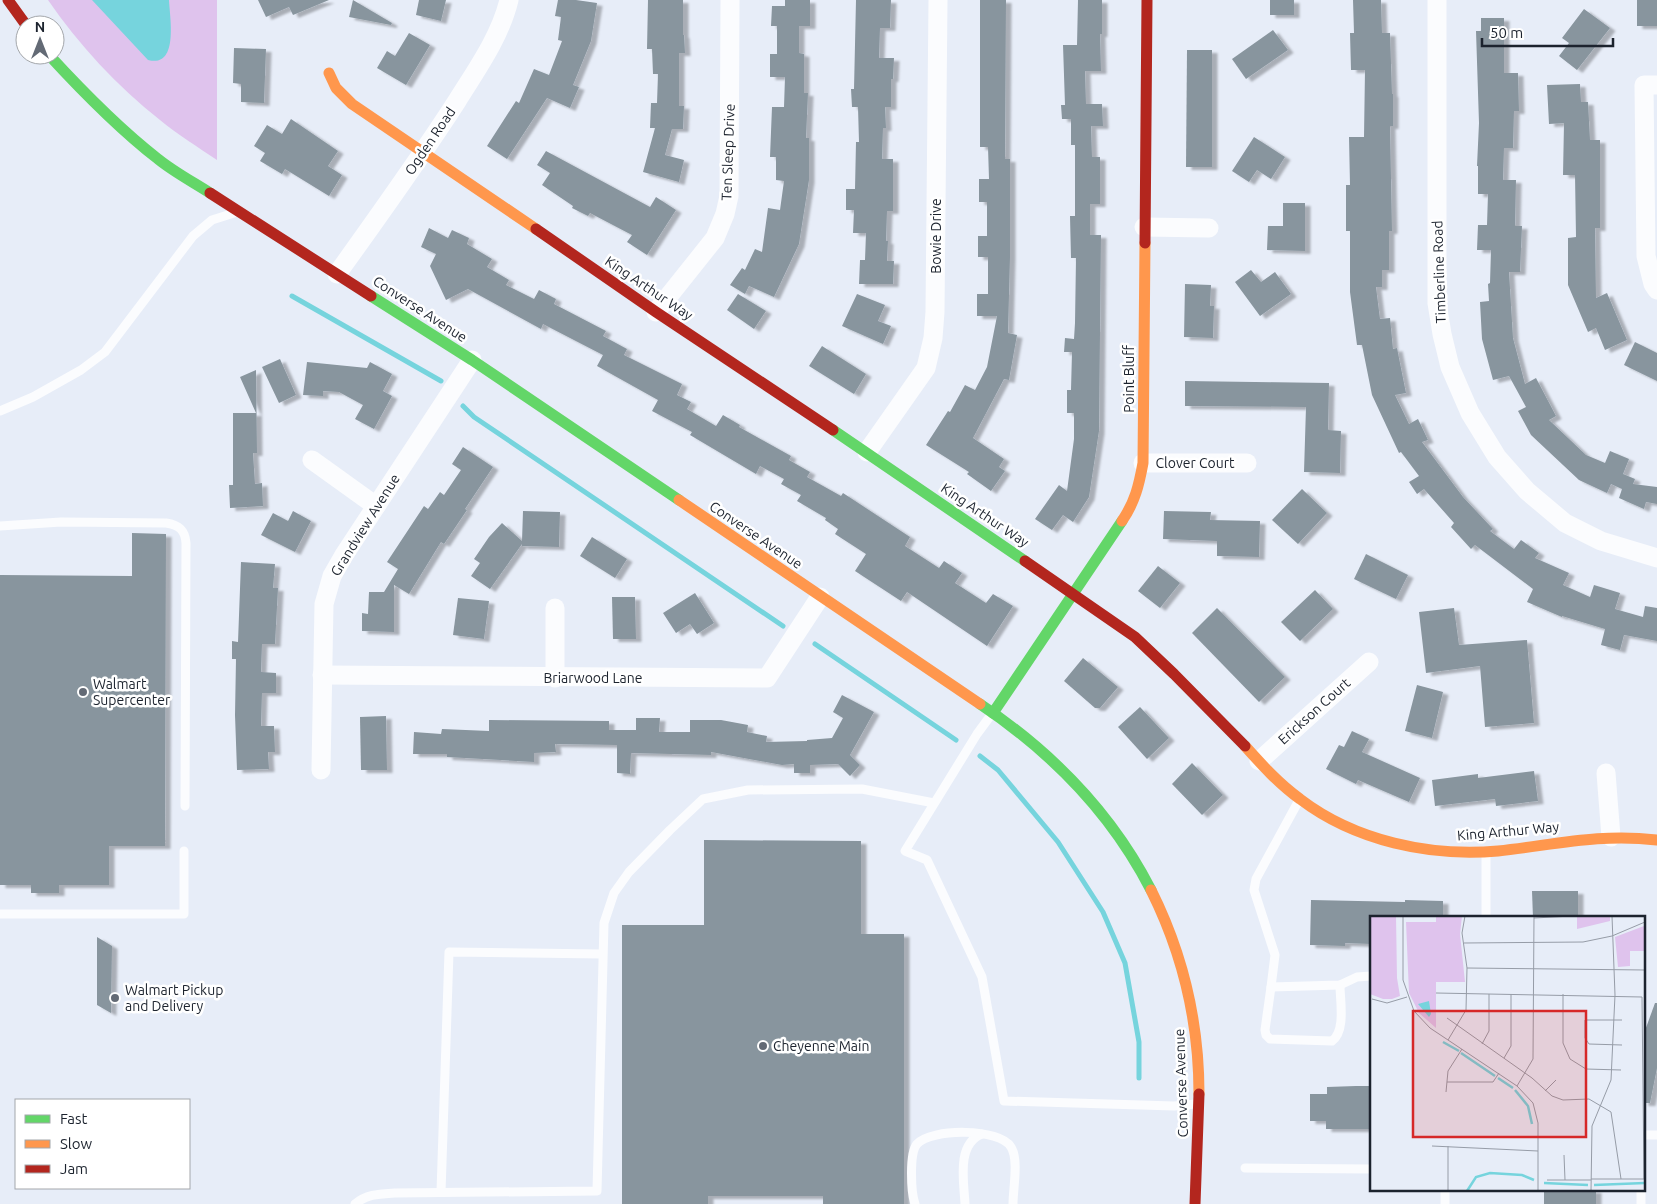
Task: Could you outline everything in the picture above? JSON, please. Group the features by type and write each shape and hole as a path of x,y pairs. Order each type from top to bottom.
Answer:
{"street":[{"path":"8,0 19,15"},
{"name":"Ogden Road","path":"337,274 424,152 486,56 504,21 510,0"},
{"name":"Ten Sleep Drive","path":"656,312 715,238 725,214 729,196 730,0"},
{"name":"Bowie Drive","path":"867,452 926,368 933,338 936,312 938,0"},
{"name":"Point Bluff","path":"993,714 1130,508 1139,488 1143,463 1147,0"},
{"name":"Timberline Road","path":"1437,0 1437,303 1450,367 1470,413 1497,456 1526,491 1565,523 1601,541 1657,558"},
{"name":"Converse Avenue","path":"58,65 88,98 122,130 159,160 472,360 993,714 1048,756 1088,795 1120,836 1144,877 1167,928 1185,980 1194,1022 1198,1104 1196,1204"},
{"name":"King Arthur Way","path":"329,73 336,88 352,104 656,312 867,452 1135,637 1166,665 1259,761 1300,800 1329,817 1363,833 1398,844 1434,850 1486,851 1611,837 1657,840"},
{"path":"1651,85 1646,256 1653,284 1657,290"},
{"path":"1144,227 1209,228"},
{"name":"Grandview Avenue","path":"321,770 324,604 332,576 472,360"},
{"path":"312,460 376,506"},
{"name":"Clover Court","path":"1143,463 1247,463"},
{"name":"Briarwood Lane","path":"322,675 767,678 820,596"},
{"path":"555,608 555,678"},
{"name":"Erickson Court","path":"1259,761 1369,662"},
{"path":"1606,773 1611,837"}],"lane":[{"path":"0,412 33,397 81,370 105,352 194,236 212,220 239,212"},
{"path":"0,526 61,522 166,523 179,527 183,531 186,544 185,806"},
{"path":"993,714 977,734 905,851 927,860 982,977 1004,1101 1174,1106 1198,1104"},
{"path":"355,1204 372,1194 597,1191 604,923 614,893 629,872 670,830 703,800 748,790 862,789 934,803"},
{"path":"1300,800 1256,879 1254,890 1275,955 1265,1030 1266,1035 1270,1039 1332,1041 1337,1038 1340,1030 1340,985"},
{"path":"0,914 184,914 184,851"},
{"path":"1486,851 1486,916"},
{"path":"440,1192 449,952 602,954"},
{"path":"1271,987 1340,985 1357,977 1370,976"},
{"path":"915,1204 913,1193 913,1156 917,1144 925,1138 934,1135 983,1134 1002,1138 1010,1145 1014,1154 1013,1204"},
{"path":"965,1204 964,1158 971,1141 983,1134"},
{"path":"1644,1135 1657,1135"},
{"path":"1245,1168 1370,1169"}],"shaded area":[{"path":"48,0 217,0 217,160 181,136 144,107 86,49 65,23 65,15 59,15"}],"water":[{"path":"92,0 169,0 171,29 169,50 164,57 158,60 148,60"}],"building":[{"path":"258,0 329,0 293,15 289,7 266,17"},
{"path":"353,0 392,23 391,25 349,17"},
{"path":"419,0 446,0 441,21 416,15"},
{"path":"558,0 597,3 591,41 573,85 579,87 570,108 547,98 507,159 487,146 516,101 519,103 534,69 549,75 562,41 558,40 561,17 555,16"},
{"path":"648,0 683,0 685,53 679,53 679,106 684,106 683,129 672,129 665,155 684,160 679,182 643,172 655,128 650,128 651,103 657,103 658,74 653,74 652,49 647,49"},
{"path":"785,0 810,0 810,26 799,26 799,53 804,54 804,93 808,93 806,138 809,138 809,180 799,244 774,297 749,286 745,294 730,285 742,268 745,270 755,249 762,252 768,208 780,210 784,181 776,180 776,157 770,157 772,107 784,107 785,77 770,77 770,54 777,54 777,26 771,26 772,6 785,6"},
{"path":"856,0 891,0 890,28 880,28 879,58 894,58 893,79 891,79 891,107 885,107 886,128 883,128 882,159 893,159 893,211 887,211 886,241 888,241 887,261 894,261 893,284 859,284 860,260 865,260 866,233 853,233 854,210 846,210 846,189 855,189 856,142 859,142 858,107 852,107 851,89 854,89"},
{"path":"980,0 1006,0 1005,159 1010,159 1008,333 1017,335 1009,380 1004,379 973,438 1004,459 999,467 1005,471 991,491 967,474 969,472 926,445 948,411 950,412 965,385 975,390 987,367 997,316 977,316 977,294 988,294 988,257 978,257 978,236 987,236 987,202 979,202 979,179 989,179 988,147 980,147"},
{"path":"1078,0 1102,0 1102,34 1100,34 1101,71 1085,71 1086,104 1102,104 1103,126 1091,126 1092,157 1100,157 1100,204 1090,204 1090,235 1101,235 1099,431 1089,497 1073,522 1063,515 1052,530 1035,519 1059,485 1067,491 1074,439 1074,413 1067,413 1067,390 1071,390 1072,352 1064,352 1065,338 1074,339 1075,323 1076,258 1071,258 1070,216 1075,216 1075,145 1071,145 1071,119 1062,119 1061,105 1065,105 1063,45 1077,45"},
{"path":"1270,0 1294,0 1294,15 1270,15"},
{"path":"1353,0 1381,0 1382,33 1390,33 1393,94 1393,126 1390,126 1392,231 1389,231 1389,270 1382,270 1382,287 1376,287 1380,319 1390,318 1393,349 1397,348 1406,393 1395,395 1409,424 1418,419 1428,440 1422,442 1463,497 1493,529 1490,531 1514,549 1521,540 1539,553 1535,558 1569,573 1563,585 1590,597 1594,585 1620,593 1615,609 1643,617 1645,606 1657,608 1657,641 1624,635 1620,650 1601,645 1605,629 1562,617 1527,602 1533,589 1475,545 1471,549 1451,527 1454,523 1424,489 1417,494 1409,482 1419,476 1401,452 1399,453 1372,395 1362,345 1357,345 1350,292 1350,231 1346,231 1346,185 1350,185 1349,137 1364,137 1365,70 1351,70 1350,33 1354,33"},
{"path":"1637,0 1657,0 1657,26 1637,26"},
{"path":"1584,9 1610,28 1577,70 1559,56 1569,43 1562,38"},
{"path":"1481,18 1504,18 1504,73 1518,73 1519,111 1514,111 1513,148 1504,148 1503,180 1516,180 1515,226 1522,226 1520,272 1509,272 1513,338 1525,384 1536,378 1556,416 1549,420 1586,455 1605,463 1610,451 1629,459 1623,474 1635,479 1633,484 1657,487 1657,504 1646,502 1644,509 1619,498 1622,489 1611,484 1607,493 1579,480 1531,435 1518,411 1526,407 1509,376 1493,380 1482,339 1480,302 1489,301 1488,284 1490,283 1491,250 1477,250 1478,225 1487,225 1488,194 1478,194 1479,123 1476,31 1481,31"},
{"path":"1273,30 1288,50 1246,79 1232,59"},
{"path":"409,33 430,45 406,85 377,68 387,51 395,56"},
{"path":"234,48 266,49 264,103 241,102 241,84 233,83"},
{"path":"1187,50 1212,50 1212,167 1186,167"},
{"path":"1580,84 1581,102 1588,102 1590,140 1600,140 1600,228 1595,228 1596,298 1607,293 1627,340 1605,350 1596,328 1588,332 1568,285 1568,238 1576,237 1575,175 1563,175 1564,123 1549,124 1547,85"},
{"path":"291,119 338,151 328,166 342,175 329,196 285,169 282,174 260,161 265,153 254,146 267,125 282,134"},
{"path":"1254,137 1285,157 1271,179 1257,170 1249,182 1232,171"},
{"path":"546,151 650,207 656,197 676,210 647,255 627,242 632,235 590,213 588,216 572,208 573,206 542,185 550,173 537,165"},
{"path":"1283,203 1305,203 1305,251 1267,250 1268,226 1283,226"},
{"path":"429,228 448,238 452,230 469,238 467,244 492,259 487,267 509,280 506,285 534,299 539,290 556,299 554,304 606,331 603,336 627,349 624,355 682,384 677,395 691,402 687,409 716,426 723,415 740,425 739,427 791,456 789,460 810,472 807,477 841,496 843,493 910,537 905,546 939,568 944,561 962,573 955,583 986,603 993,594 1013,606 987,646 907,592 901,601 855,571 866,554 835,534 838,529 825,520 826,518 797,501 801,495 781,484 784,479 760,466 756,474 690,435 692,432 652,411 658,400 597,366 603,355 543,324 541,329 468,289 446,300 430,266 436,254 421,247"},
{"path":"1251,270 1261,282 1275,272 1291,294 1260,316 1235,282"},
{"path":"1185,284 1211,285 1210,306 1214,306 1213,338 1184,337"},
{"path":"738,294 766,311 754,329 727,310"},
{"path":"857,294 885,305 878,321 891,326 883,344 842,326"},
{"path":"1635,342 1657,353 1657,381 1624,365"},
{"path":"822,346 866,374 854,394 809,366"},
{"path":"280,359 296,395 279,403 262,367"},
{"path":"307,362 367,368 370,362 392,374 383,391 392,396 374,429 355,419 363,405 339,392 323,391 323,396 303,395"},
{"path":"256,370 257,453 253,453 255,484 262,483 263,506 230,508 229,485 233,485 233,413 256,413 240,377"},
{"path":"1185,381 1329,383 1328,430 1341,431 1340,473 1304,472 1306,407 1185,406"},
{"path":"463,447 493,467 465,509 467,510 444,544 441,542 409,594 394,585 394,632 362,631 362,613 368,614 369,592 384,592 398,569 387,562 424,506 428,509 440,492 444,495 461,470 452,464"},
{"path":"1302,489 1327,513 1298,544 1272,520"},
{"path":"293,511 311,521 295,552 261,535 273,513 288,521"},
{"path":"523,511 560,512 559,547 522,546 522,544 490,589 471,576 480,563 474,559 489,537 502,523 522,541"},
{"path":"1164,511 1211,512 1210,520 1260,521 1259,557 1217,556 1217,541 1163,539"},
{"name":"Walmart Supercenter","path":"132,533 166,534 165,846 109,846 109,885 59,885 59,893 31,893 31,885 0,885 0,575 132,576"},
{"path":"592,537 627,559 615,578 580,556"},
{"path":"1366,554 1408,575 1396,599 1354,579"},
{"path":"241,562 275,564 273,588 278,588 275,644 262,644 261,672 276,673 276,693 262,693 261,726 274,726 275,752 268,752 269,769 237,770 235,715 236,659 232,659 232,641 238,642"},
{"path":"1158,566 1180,583 1160,608 1138,591"},
{"path":"1315,590 1333,609 1300,641 1281,622"},
{"path":"695,593 714,623 697,634 690,624 676,633 663,613"},
{"path":"612,597 635,597 636,639 613,639"},
{"path":"458,598 489,601 484,639 453,635"},
{"path":"1217,608 1285,677 1259,702 1192,633"},
{"path":"1454,608 1459,645 1527,640 1534,723 1485,727 1480,666 1426,673 1419,612"},
{"path":"1083,658 1118,687 1100,708 1095,708 1064,681"},
{"path":"1417,685 1443,692 1432,738 1405,731"},
{"path":"842,695 874,712 850,755 860,765 850,776 838,764 810,765 810,773 794,773 794,764 782,765 711,752 711,755 631,753 630,774 617,773 617,745 555,744 556,752 534,753 534,762 447,757 447,754 413,754 414,732 441,734 442,729 489,731 489,720 609,721 609,730 636,730 636,718 660,718 659,732 690,732 690,720 721,720 748,725 747,732 767,736 766,742 832,738 843,718 833,712"},
{"path":"1140,707 1169,738 1147,759 1118,727"},
{"path":"386,716 387,770 361,770 360,717"},
{"path":"1352,731 1369,739 1362,752 1420,778 1409,802 1358,780 1356,784 1326,769 1339,745 1344,747"},
{"path":"1192,763 1223,795 1202,815 1172,784"},
{"path":"1534,771 1538,801 1496,806 1495,799 1435,806 1432,780 1478,774 1478,778"},
{"name":"Cheyenne Main","path":"704,840 861,841 861,934 904,934 904,1204 823,1204 823,1196 708,1196 708,1204 622,1204 622,925 704,925"},
{"path":"1532,891 1578,891 1578,916 1533,916"},
{"path":"1311,900 1443,901 1443,916 1370,916 1370,944 1345,943 1345,946 1310,945"},
{"path":"97,937 112,946 111,1013 97,1005"},
{"path":"1655,1003 1657,1003 1657,1068 1650,1103 1644,1103 1644,1033"},
{"path":"1370,1086 1370,1129 1326,1129 1326,1121 1310,1121 1310,1094 1327,1094 1327,1087"},
{"path":"1544,1192 1596,1192 1596,1204 1544,1204"}],"waterway":[{"path":"292,296 441,381"},
{"path":"463,406 474,417 783,626"},
{"path":"815,644 956,740"},
{"path":"980,756 998,770 1058,842 1103,912 1125,963 1139,1042 1139,1078"}],"traffic: fast":[{"path":"59,65 88,96 143,147 177,173 210,193"},
{"path":"371,296 472,360 679,500"},
{"path":"833,430 1025,561"},
{"path":"993,713 1122,521"},
{"path":"980,704 1032,743 1078,786 1118,835 1151,890"}],"traffic: slow":[{"path":"329,73 336,88 352,104 536,229"},
{"path":"1122,521 1136,493 1143,463 1145,243"},
{"path":"679,500 980,704"},
{"path":"1245,746 1285,787 1322,814 1345,826 1394,843 1420,848 1472,852 1498,851 1596,839 1636,838 1657,840"},
{"path":"1151,890 1172,939 1187,989 1196,1041 1199,1094"}],"traffic: jam":[{"path":"8,0 19,15"},
{"path":"1145,243 1147,0"},
{"path":"210,193 371,296"},
{"path":"536,229 833,430"},
{"path":"1025,561 1135,637 1245,746"},
{"path":"1195,1204 1199,1094"}],"place":[{"name":"Walmart Supercenter","path":"83,692"},
{"name":"Walmart Pickup and Delivery","path":"115,998"},
{"name":"Cheyenne Main","path":"763,1046"}]}
